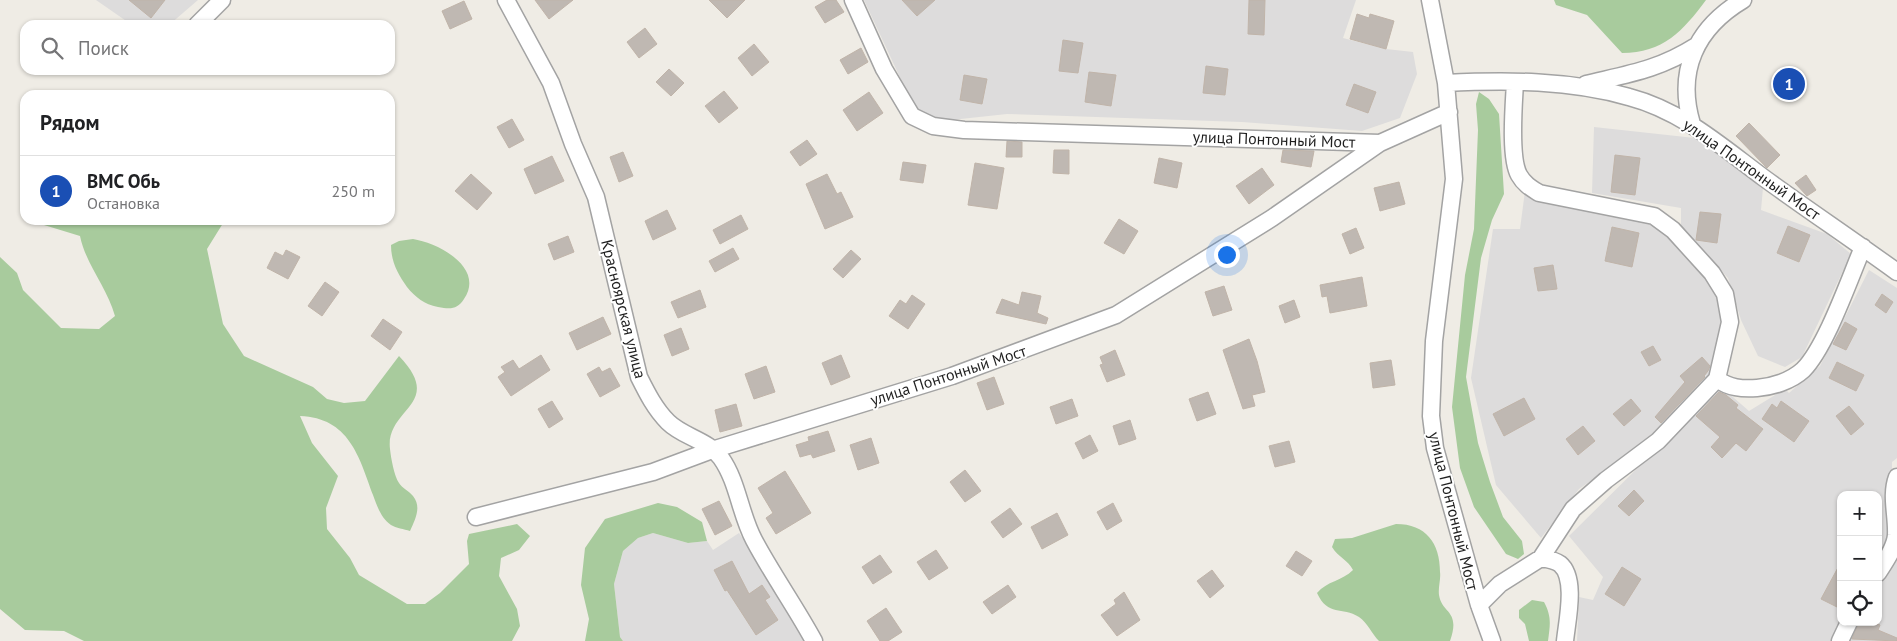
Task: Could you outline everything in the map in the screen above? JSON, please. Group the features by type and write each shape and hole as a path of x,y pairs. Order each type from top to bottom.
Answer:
{"street":[{"path":"202,20 222,0"},
{"name":"Красноярская улица","path":"506,0 551,83 573,144 596,197 640,377 652,402 668,423 712,450 720,458 728,472 753,539 794,604 814,641"},
{"name":"улица Понтонный Мост","path":"853,0 884,69 912,116 932,126 964,130 1380,143"},
{"name":"улица Понтонный Мост","path":"1430,0 1446,82 1454,179 1434,341 1431,416 1435,448 1478,605 1490,640"},
{"path":"1581,86 1651,69 1672,61 1696,46 1725,13 1744,0"},
{"path":"1692,124 1685,96 1685,82 1696,46"},
{"name":"улица Понтонный Мост","path":"1446,82 1504,80 1581,86 1630,97 1659,107 1692,124 1897,272"},
{"path":"1478,605 1500,584 1541,558 1573,509 1606,480 1658,441 1717,379 1730,322 1724,294 1712,273 1673,230 1654,216 1539,193 1526,184 1518,173 1513,145 1515,82"},
{"name":"улица Понтонный Мост","path":"476,517 653,472 712,450 952,376 1116,315 1272,218 1380,143 1449,112"},
{"path":"1717,379 1734,388 1749,389 1767,387 1801,372 1814,358 1821,344 1863,247"},
{"path":"1882,566 1894,545 1896,534 1893,495 1897,477"},
{"path":"1541,558 1560,564 1568,576 1570,589 1565,641"},
{"path":"1840,641 1847,626"}],"shaded area":[{"path":"96,0 198,0 175,20 125,20"},
{"path":"864,0 1356,0 1343,38 1386,49 1413,52 1417,74 1400,118 1362,131 1242,122 1007,114 942,121 921,112 910,99"},
{"path":"1594,127 1704,139 1746,171 1763,188 1761,210 1827,234 1851,254 1802,357 1785,367 1758,356 1741,320 1728,278 1681,226 1681,208 1592,193"},
{"path":"1525,191 1662,224 1723,296 1721,361 1667,428 1579,489 1541,538 1496,485 1471,378 1493,229 1520,229"},
{"path":"1869,270 1897,288 1897,458 1892,462 1892,539 1882,556 1882,491 1837,491 1837,626 1840,626 1836,641 1577,641 1579,597 1593,600 1603,577 1569,536 1687,419 1718,384 1749,411 1785,389 1789,393 1820,366"},
{"path":"653,533 688,543 707,541 713,550 739,533 789,606 809,641 623,641 620,637 614,584 623,551 638,538"},
{"path":"1897,554 1897,641 1844,641 1851,626 1882,626 1882,575"}],"green space":[{"path":"1554,0 1706,0 1689,21 1671,38 1649,49 1622,53 1587,15 1556,5"},
{"path":"1479,92 1489,99 1499,114 1504,194 1492,220 1481,258 1466,377 1478,443 1490,482 1503,517 1522,541 1524,554 1518,559 1506,554 1474,507 1460,468 1452,407 1465,275 1474,229 1478,130 1476,104"},
{"path":"44,225 222,225 207,249 223,324 244,356 313,387 327,399 344,403 365,401 399,356 412,372 417,385 415,396 410,406 396,424 391,435 390,449 397,480 416,500 417,514 414,522 410,531 391,525 378,507 363,466 350,442 330,424 317,418 300,416 312,443 338,476 326,508 327,529 350,558 359,575 407,604 425,604 440,593 469,564 467,541 469,534 517,524 530,536 519,550 501,558 499,576 517,609 520,626 512,641 84,641 64,631 25,630 0,609 0,257 17,273 23,290 61,328 99,329 115,316 107,295 87,257 80,236"},
{"path":"413,239 424,241 446,252 464,267 469,277 469,288 459,305 453,308 446,308 429,304 417,297 407,287 396,268 392,257 391,245 399,241"},
{"path":"658,503 677,507 702,522 707,541 688,543 653,533 638,538 623,551 614,584 620,637 623,641 585,641 589,619 581,585 585,548 605,519"},
{"path":"1396,524 1416,527 1429,537 1434,544 1439,562 1439,595 1453,623 1450,641 1379,641 1362,619 1353,614 1331,608 1321,600 1317,593 1325,586 1344,577 1353,570 1332,547 1335,539 1352,538"},
{"path":"1532,600 1544,602 1547,607 1550,621 1548,641 1529,641 1525,624 1519,618 1519,610"}],"building":[{"path":"129,0 165,0 151,18"},
{"path":"535,0 573,0 549,19"},
{"path":"709,0 745,0 727,18"},
{"path":"827,0 836,0 844,12 825,23 815,7"},
{"path":"902,0 935,0 917,16"},
{"path":"1249,0 1265,0 1264,35 1248,34"},
{"path":"464,1 472,19 450,29 442,11"},
{"path":"1357,14 1369,18 1370,14 1394,21 1386,49 1350,39"},
{"path":"645,28 657,44 639,58 627,42"},
{"path":"1063,40 1083,43 1078,73 1059,71"},
{"path":"754,44 769,62 752,76 738,58"},
{"path":"861,48 868,62 848,74 840,60"},
{"path":"1206,66 1228,69 1225,95 1203,93"},
{"path":"669,69 684,83 671,96 656,82"},
{"path":"1089,72 1116,75 1111,106 1085,102"},
{"path":"964,75 987,79 982,104 960,100"},
{"path":"1354,84 1376,92 1368,113 1346,105"},
{"path":"724,91 738,108 719,123 705,106"},
{"path":"869,92 883,113 857,131 843,110"},
{"path":"512,119 524,140 509,148 497,127"},
{"path":"1749,123 1780,155 1767,168 1736,136"},
{"path":"807,140 817,154 800,166 790,152"},
{"path":"1007,141 1022,142 1022,157 1006,157"},
{"path":"1054,150 1069,150 1069,174 1053,173"},
{"path":"1283,150 1314,151 1311,167 1281,162"},
{"path":"623,152 633,176 619,182 610,157"},
{"path":"1615,155 1640,158 1635,195 1611,192"},
{"path":"552,156 564,181 535,194 524,169"},
{"path":"1159,158 1182,163 1177,188 1154,183"},
{"path":"903,162 926,165 923,183 900,180"},
{"path":"975,163 1004,168 997,209 968,205"},
{"path":"1262,168 1274,185 1249,204 1236,186"},
{"path":"471,174 492,193 477,210 455,191"},
{"path":"827,174 837,194 841,192 853,217 825,229 806,184"},
{"path":"1806,175 1816,190 1807,196 1795,183"},
{"path":"1399,182 1405,204 1380,211 1374,188"},
{"path":"667,210 676,229 653,240 645,221"},
{"path":"1700,212 1721,214 1717,243 1696,240"},
{"path":"741,215 748,229 720,244 713,230"},
{"path":"1119,219 1138,231 1124,254 1104,243"},
{"path":"1788,226 1810,235 1799,262 1777,253"},
{"path":"1612,227 1639,233 1632,267 1605,261"},
{"path":"1356,228 1364,248 1350,254 1342,234"},
{"path":"568,236 574,252 554,260 548,244"},
{"path":"733,248 739,259 715,272 709,261"},
{"path":"286,250 300,257 288,279 267,268 275,252 283,256"},
{"path":"851,250 861,259 843,278 833,269"},
{"path":"1553,265 1557,289 1538,291 1534,268"},
{"path":"1362,277 1367,306 1330,313 1327,296 1322,297 1320,285"},
{"path":"325,282 339,292 322,316 308,306"},
{"path":"1224,286 1232,310 1213,316 1205,292"},
{"path":"700,290 706,307 678,318 671,302"},
{"path":"1022,292 1041,296 1037,313 1048,318 1046,324 996,313 1002,299 1019,305"},
{"path":"1882,294 1893,302 1886,313 1875,305"},
{"path":"912,295 925,304 908,329 889,316 900,300 906,304"},
{"path":"1294,300 1300,317 1285,323 1279,306"},
{"path":"603,317 611,334 577,350 569,333"},
{"path":"383,319 402,332 390,350 371,336"},
{"path":"1845,322 1857,329 1846,350 1833,344"},
{"path":"681,328 689,349 672,356 664,335"},
{"path":"1249,339 1265,392 1252,395 1255,406 1243,409 1223,350"},
{"path":"1653,346 1661,360 1649,366 1641,352"},
{"path":"1115,350 1125,375 1107,382 1100,365 1103,364 1100,357"},
{"path":"541,355 550,370 511,396 498,377 505,372 501,367 513,360 519,369"},
{"path":"841,355 850,377 831,385 822,363"},
{"path":"1702,357 1710,366 1705,377 1661,423 1655,417 1685,382 1680,376"},
{"path":"1391,360 1395,385 1373,388 1370,363"},
{"path":"1837,362 1864,375 1856,391 1829,378"},
{"path":"766,366 775,392 754,399 745,374"},
{"path":"599,367 602,372 610,368 620,386 600,397 587,374"},
{"path":"994,377 1004,404 987,410 977,383"},
{"path":"1208,392 1216,414 1197,421 1189,399"},
{"path":"1719,392 1738,405 1736,408 1763,429 1746,451 1736,443 1722,458 1711,447 1720,437 1696,416"},
{"path":"1524,398 1535,419 1504,436 1493,414"},
{"path":"1072,399 1078,416 1056,424 1050,407"},
{"path":"1631,399 1641,411 1624,426 1613,414"},
{"path":"552,401 563,419 549,428 538,409"},
{"path":"1781,401 1809,421 1794,442 1762,419 1772,404 1777,408"},
{"path":"736,404 742,426 720,432 715,410"},
{"path":"1849,406 1864,424 1851,435 1836,416"},
{"path":"1130,420 1136,439 1119,445 1113,426"},
{"path":"1583,426 1595,441 1578,455 1566,439"},
{"path":"828,431 835,451 813,458 811,454 800,457 796,445 809,441 808,437"},
{"path":"1090,435 1098,451 1083,459 1075,443"},
{"path":"871,438 879,463 858,470 850,445"},
{"path":"1289,441 1295,462 1275,467 1269,446"},
{"path":"965,470 981,491 965,502 950,482"},
{"path":"785,471 811,513 776,534 766,518 773,513 758,488"},
{"path":"1634,490 1644,501 1629,516 1618,506"},
{"path":"719,501 732,526 715,535 702,509"},
{"path":"1113,503 1122,521 1107,530 1097,512"},
{"path":"1010,508 1022,524 1003,538 991,522"},
{"path":"1057,513 1068,535 1042,549 1031,527"},
{"path":"936,550 948,568 929,580 917,562"},
{"path":"1296,551 1312,561 1302,576 1286,566"},
{"path":"880,555 892,572 873,584 862,567"},
{"path":"732,561 749,594 762,585 770,597 765,600 778,620 756,635 727,590 725,591 714,570"},
{"path":"1622,567 1641,579 1624,606 1605,594"},
{"path":"1837,569 1837,607 1821,599"},
{"path":"1212,570 1224,586 1210,598 1197,581"},
{"path":"1008,585 1016,597 992,614 983,602"},
{"path":"1124,592 1140,620 1117,636 1101,615 1116,604 1114,600"},
{"path":"886,608 902,632 888,641 880,641 867,621"},
{"path":"1857,626 1880,626 1878,630 1897,638 1897,641 1852,639"}],"place":[{"name":"ВМС Обь","path":"1789,84"}]}
